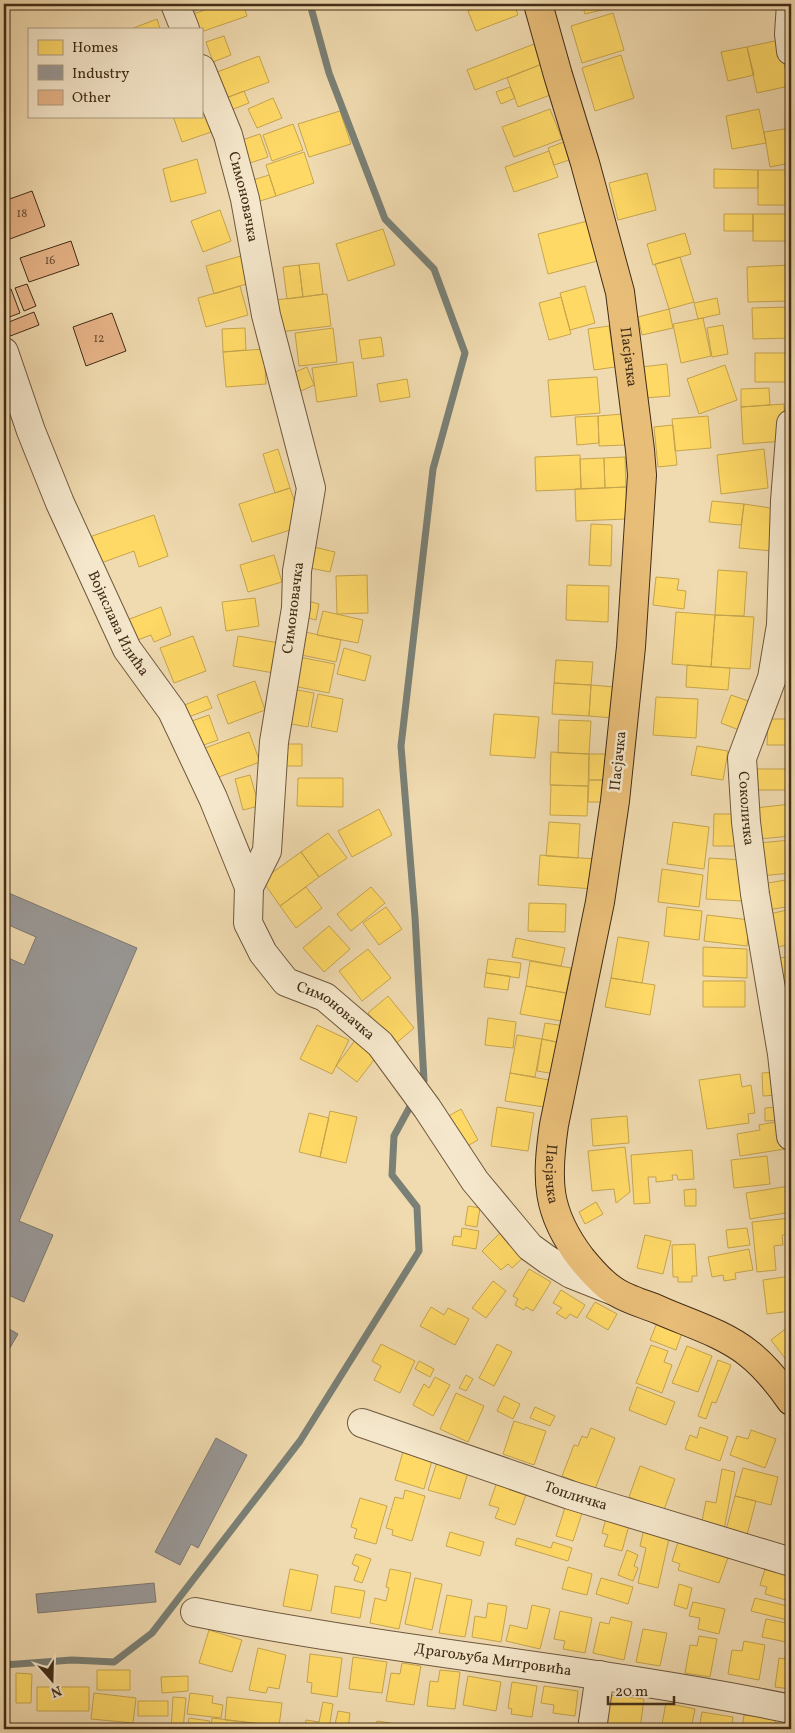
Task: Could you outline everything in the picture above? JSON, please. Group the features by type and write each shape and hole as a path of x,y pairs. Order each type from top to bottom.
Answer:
{"main road":[{"name":"Пасјачка","path":"538,4 585,163 620,292 642,475 631,646 615,801 600,902 554,1125 549,1180 551,1196 559,1223 575,1250 590,1268 614,1291 700,1327 747,1352 761,1364 791,1401"}],"street":[{"path":"176,4 185,28"},
{"path":"791,4 789,34 791,51"},
{"name":"Симоновачка","path":"202,71 228,135 245,199 266,315 311,488 297,571 296,608 274,742 267,851 249,887 248,923 263,953 286,982 325,997 380,1044 427,1108 475,1181 530,1247 571,1274 614,1291"},
{"name":"Војислава Илића","path":"4,352 60,503 127,648 172,711 213,798 249,887"},
{"name":"Соколичка","path":"791,424 785,501 781,624 772,678 742,758 746,822 755,894 782,1054 791,1136"},
{"name":"Топличка","path":"362,1423 570,1495 791,1562"},
{"name":"Драгољуба Митровића","path":"195,1612 328,1636 721,1694 791,1709"},
{"path":"592,1729 600,1675"}],"building: Homes":[{"path":"189,4 213,4 192,12"},
{"path":"222,4 243,4 247,16 202,32 202,28 198,28 193,14"},
{"path":"487,4 514,4 518,15 476,31 468,11"},
{"path":"582,4 627,4 585,14"},
{"path":"613,13 624,50 582,63 571,26"},
{"path":"157,19 160,28 134,28"},
{"path":"224,36 231,55 213,62 206,42"},
{"path":"779,40 789,86 757,93 747,47"},
{"path":"534,44 542,64 475,90 467,70"},
{"path":"747,47 754,75 728,81 721,52"},
{"path":"621,55 634,98 595,111 582,68"},
{"path":"259,56 269,82 226,98 217,72"},
{"path":"542,64 553,94 518,107 507,78"},
{"path":"510,87 515,98 501,104 496,92"},
{"path":"244,91 249,103 231,110 226,98"},
{"path":"273,98 282,118 257,128 248,109"},
{"path":"211,103 220,129 182,142 174,118 202,118 202,106"},
{"path":"550,109 562,139 514,157 502,127"},
{"path":"759,109 766,143 732,149 726,116"},
{"path":"340,111 351,144 309,157 298,124"},
{"path":"293,124 303,150 272,161 263,135"},
{"path":"791,128 791,163 770,167 764,132"},
{"path":"260,134 268,157 247,164 239,141"},
{"path":"569,140 575,158 554,165 548,148"},
{"path":"549,151 558,177 514,192 505,167"},
{"path":"304,152 314,183 276,196 266,165"},
{"path":"197,159 206,193 171,202 163,169"},
{"path":"714,169 758,170 758,188 714,188"},
{"path":"758,170 791,170 791,205 758,205"},
{"path":"647,173 656,210 618,220 609,183"},
{"path":"269,175 276,196 260,201 253,180"},
{"path":"220,210 231,241 203,252 191,221"},
{"path":"724,214 753,214 753,231 724,231"},
{"path":"753,214 791,214 791,241 753,241"},
{"path":"591,220 601,260 548,274 538,234"},
{"path":"383,229 395,265 348,281 336,244"},
{"path":"685,233 691,254 653,265 647,244"},
{"path":"248,254 256,281 214,294 206,266"},
{"path":"680,257 694,302 669,309 655,264"},
{"path":"319,263 323,294 303,297 299,265"},
{"path":"299,265 303,297 287,299 283,267"},
{"path":"791,265 791,301 748,302 747,267"},
{"path":"240,286 248,315 206,327 198,298"},
{"path":"585,286 595,323 570,330 560,293"},
{"path":"327,294 331,326 279,332 275,300"},
{"path":"561,297 571,334 549,340 539,303"},
{"path":"717,298 720,314 698,319 694,303"},
{"path":"791,307 791,338 753,339 752,308"},
{"path":"669,309 673,328 642,335 638,317"},
{"path":"703,318 711,356 681,363 673,324"},
{"path":"723,325 728,354 712,357 707,328"},
{"path":"609,326 615,367 594,370 588,329"},
{"path":"245,328 246,350 223,352 222,329"},
{"path":"333,328 337,362 299,366 295,333"},
{"path":"381,337 384,356 362,359 359,340"},
{"path":"264,349 266,384 226,387 223,352"},
{"path":"755,353 790,353 790,382 755,382"},
{"path":"353,362 357,396 317,402 312,368"},
{"path":"667,364 670,396 644,398 641,367"},
{"path":"725,365 737,400 699,414 687,379"},
{"path":"307,367 314,385 299,392 291,374"},
{"path":"597,377 600,413 551,417 548,380"},
{"path":"407,379 410,397 380,402 377,384"},
{"path":"769,388 770,405 741,407 741,389"},
{"path":"784,404 786,441 743,444 741,407"},
{"path":"623,414 625,445 599,446 598,416"},
{"path":"598,416 599,443 577,445 575,417"},
{"path":"708,416 711,448 675,451 672,419"},
{"path":"673,425 677,465 658,467 654,427"},
{"path":"278,449 290,488 275,493 263,454"},
{"path":"764,449 768,488 721,494 717,455"},
{"path":"580,455 581,489 536,491 535,457"},
{"path":"625,457 626,487 605,488 604,458"},
{"path":"604,458 605,488 581,489 580,459"},
{"path":"626,487 627,519 576,521 575,489"},
{"path":"290,488 303,526 252,542 239,504"},
{"path":"712,501 744,504 741,525 709,522"},
{"path":"744,504 777,509 772,551 739,548"},
{"path":"154,515 168,556 139,567 134,551 101,563 92,536"},
{"path":"591,524 612,525 611,566 589,565"},
{"path":"310,546 335,552 330,572 305,567"},
{"path":"274,555 282,582 248,592 240,565"},
{"path":"718,570 747,572 744,616 715,615"},
{"path":"367,575 368,613 337,614 336,576"},
{"path":"656,577 679,579 677,590 686,591 684,609 653,605"},
{"path":"567,585 609,586 608,622 566,620"},
{"path":"255,598 259,626 226,631 222,602"},
{"path":"301,599 319,604 316,620 297,615"},
{"path":"161,607 171,635 154,642 151,635 135,641 127,620"},
{"path":"323,611 363,620 358,643 317,635"},
{"path":"676,612 715,615 711,667 672,664"},
{"path":"715,615 754,617 750,669 711,667"},
{"path":"301,631 341,640 336,662 296,654"},
{"path":"193,636 206,671 174,683 160,648"},
{"path":"238,636 279,643 274,673 233,666"},
{"path":"344,648 371,656 365,681 337,674"},
{"path":"299,657 335,664 329,693 293,686"},
{"path":"556,660 593,662 591,685 554,683"},
{"path":"687,665 730,668 728,690 686,687"},
{"path":"255,681 265,710 228,724 217,695"},
{"path":"554,683 591,685 589,716 552,714"},
{"path":"591,685 615,687 613,718 589,716"},
{"path":"292,689 314,693 308,727 286,723"},
{"path":"318,694 343,699 337,732 311,727"},
{"path":"731,695 757,704 747,733 721,723"},
{"path":"207,696 212,708 186,718 182,706"},
{"path":"656,697 698,699 696,738 653,735"},
{"path":"494,714 539,717 535,758 490,755"},
{"path":"209,715 218,740 198,747 189,722"},
{"path":"768,719 791,719 791,745 767,745"},
{"path":"559,720 591,721 589,754 558,753"},
{"path":"249,732 260,762 216,778 205,748"},
{"path":"279,744 302,744 302,766 279,766"},
{"path":"697,746 728,751 723,780 691,775"},
{"path":"551,752 589,754 588,786 550,785"},
{"path":"589,754 609,754 608,780 589,780"},
{"path":"751,769 790,769 790,790 751,790"},
{"path":"250,775 259,806 243,810 235,779"},
{"path":"298,778 343,778 343,807 297,806"},
{"path":"589,780 605,780 605,802 588,802"},
{"path":"551,785 588,786 587,816 550,815"},
{"path":"791,804 791,836 759,839 755,808"},
{"path":"379,809 392,835 352,857 338,831"},
{"path":"714,814 741,814 740,846 713,846"},
{"path":"549,822 580,824 578,858 546,856"},
{"path":"673,822 709,827 704,869 667,864"},
{"path":"328,833 347,858 319,877 301,852"},
{"path":"791,840 791,873 760,876 758,843"},
{"path":"301,852 319,877 280,906 262,880"},
{"path":"540,855 596,859 594,889 538,885"},
{"path":"709,858 744,860 742,901 706,899"},
{"path":"662,869 703,875 699,907 658,902"},
{"path":"791,879 791,906 762,911 757,885"},
{"path":"306,887 322,908 296,928 280,906"},
{"path":"371,887 385,903 351,931 337,914"},
{"path":"529,903 566,904 565,932 528,931"},
{"path":"386,907 402,929 379,945 363,923"},
{"path":"667,907 702,911 699,940 664,936"},
{"path":"791,909 791,944 769,949 761,916"},
{"path":"707,915 750,920 747,946 704,941"},
{"path":"329,926 350,949 324,972 303,948"},
{"path":"618,937 649,942 642,983 611,978"},
{"path":"516,938 565,948 561,966 512,957"},
{"path":"703,947 747,949 747,978 703,976"},
{"path":"368,949 391,978 362,1001 339,971"},
{"path":"791,956 791,985 776,988 770,960"},
{"path":"488,959 521,963 519,978 486,973"},
{"path":"530,961 571,968 566,993 526,986"},
{"path":"486,973 510,976 508,990 484,987"},
{"path":"611,978 655,985 650,1015 605,1007"},
{"path":"703,981 745,981 745,1007 703,1007"},
{"path":"526,986 566,993 561,1021 520,1014"},
{"path":"791,988 791,1020 783,1022 777,991"},
{"path":"388,996 414,1028 394,1045 368,1013"},
{"path":"488,1018 516,1022 513,1048 485,1045"},
{"path":"545,1023 564,1026 561,1043 542,1039"},
{"path":"317,1025 349,1040 332,1074 300,1059"},
{"path":"359,1035 380,1052 357,1082 336,1066"},
{"path":"517,1035 542,1039 535,1077 510,1073"},
{"path":"542,1039 561,1043 555,1074 537,1071"},
{"path":"778,1072 779,1095 763,1096 762,1073"},
{"path":"510,1073 549,1080 544,1107 505,1101"},
{"path":"740,1074 742,1087 751,1085 755,1113 748,1114 749,1123 707,1129 699,1080"},
{"path":"497,1107 534,1113 528,1151 491,1146"},
{"path":"782,1107 782,1120 765,1121 765,1108"},
{"path":"461,1109 478,1140 462,1149 445,1118"},
{"path":"330,1111 357,1117 346,1163 320,1157"},
{"path":"309,1113 329,1118 320,1157 299,1152"},
{"path":"627,1116 629,1143 593,1146 591,1119"},
{"path":"780,1121 785,1149 740,1156 737,1134 760,1130 759,1125"},
{"path":"625,1147 630,1192 616,1203 614,1189 592,1191 588,1151"},
{"path":"692,1150 694,1179 678,1180 677,1175 672,1175 673,1180 656,1182 656,1177 648,1177 650,1203 634,1204 631,1155"},
{"path":"767,1156 770,1184 734,1188 731,1160"},
{"path":"789,1186 791,1212 750,1219 746,1193"},
{"path":"696,1189 696,1206 685,1206 684,1190"},
{"path":"596,1202 603,1214 585,1224 579,1212"},
{"path":"468,1206 480,1208 477,1227 465,1225"},
{"path":"791,1218 791,1235 782,1235 783,1245 774,1246 776,1270 757,1272 752,1222"},
{"path":"462,1228 479,1231 476,1249 452,1245 454,1236 461,1237"},
{"path":"747,1228 750,1245 728,1248 726,1230"},
{"path":"501,1232 525,1256 512,1268 508,1264 501,1270 482,1251"},
{"path":"645,1235 671,1241 663,1274 637,1268"},
{"path":"695,1244 697,1276 692,1276 692,1282 678,1282 678,1277 673,1277 672,1245"},
{"path":"749,1249 753,1270 735,1273 736,1279 724,1281 723,1275 712,1277 708,1257"},
{"path":"529,1269 551,1282 533,1311 526,1307 524,1310 515,1305 518,1299 513,1296"},
{"path":"791,1276 791,1311 767,1314 763,1280"},
{"path":"493,1281 506,1291 486,1318 472,1308"},
{"path":"561,1290 585,1305 577,1318 570,1314 566,1319 556,1313 562,1308 553,1303"},
{"path":"595,1302 617,1314 608,1330 586,1317"},
{"path":"431,1307 444,1315 448,1308 469,1319 455,1345 420,1326"},
{"path":"657,1323 682,1333 676,1350 650,1340"},
{"path":"788,1327 791,1331 791,1366 771,1340"},
{"path":"381,1344 415,1361 400,1393 374,1380 381,1366 372,1361"},
{"path":"497,1344 512,1352 494,1386 479,1378"},
{"path":"651,1345 668,1351 664,1362 672,1365 662,1393 636,1383"},
{"path":"687,1346 712,1356 698,1392 672,1383"},
{"path":"718,1360 731,1365 716,1403 712,1402 706,1419 698,1416"},
{"path":"419,1361 434,1369 430,1377 415,1369"},
{"path":"466,1375 473,1379 466,1391 459,1388"},
{"path":"435,1377 450,1385 433,1416 413,1405 424,1384 429,1388"},
{"path":"637,1387 675,1402 666,1425 629,1410"},
{"path":"456,1393 484,1406 468,1442 440,1429"},
{"path":"504,1396 520,1404 513,1419 497,1411"},
{"path":"535,1407 555,1416 550,1426 530,1418"},
{"path":"514,1421 546,1431 534,1465 503,1454"},
{"path":"700,1427 728,1437 720,1461 685,1449 690,1435 697,1438"},
{"path":"591,1428 615,1438 595,1489 562,1476 574,1445 578,1446 582,1436 587,1438"},
{"path":"751,1430 776,1439 765,1468 730,1455 737,1436 748,1439"},
{"path":"404,1448 433,1457 424,1489 395,1480"},
{"path":"439,1456 470,1466 460,1499 428,1490"},
{"path":"640,1466 675,1479 664,1510 629,1497"},
{"path":"743,1468 778,1477 771,1505 735,1496"},
{"path":"788,1468 791,1469 791,1484 785,1482"},
{"path":"722,1469 735,1472 724,1530 701,1526 706,1501 716,1503"},
{"path":"498,1479 528,1489 515,1525 495,1518 499,1508 489,1505"},
{"path":"405,1490 425,1496 412,1541 392,1535 393,1530 386,1528 395,1497 403,1499"},
{"path":"735,1496 756,1501 747,1535 726,1530"},
{"path":"360,1498 387,1506 376,1544 354,1538 357,1529 351,1527"},
{"path":"567,1501 584,1507 573,1541 556,1536"},
{"path":"607,1515 630,1522 622,1551 604,1546 608,1535 602,1533"},
{"path":"644,1529 670,1534 658,1588 638,1583 646,1548 640,1546"},
{"path":"450,1532 484,1542 480,1556 446,1546"},
{"path":"680,1536 730,1552 719,1583 678,1570 680,1564 672,1561"},
{"path":"517,1538 551,1548 553,1542 572,1548 568,1561 515,1545"},
{"path":"627,1550 638,1555 634,1566 638,1568 633,1581 618,1575"},
{"path":"356,1554 371,1559 362,1583 354,1580 359,1567 352,1564"},
{"path":"767,1563 791,1571 791,1582 786,1600 765,1594 767,1587 760,1585"},
{"path":"568,1567 592,1574 587,1595 562,1589"},
{"path":"290,1569 318,1575 311,1611 283,1606"},
{"path":"390,1569 411,1573 399,1629 370,1623 375,1598 386,1601 389,1588 386,1587"},
{"path":"415,1578 442,1584 432,1630 405,1624"},
{"path":"601,1578 633,1587 628,1604 596,1594"},
{"path":"679,1584 692,1588 687,1609 674,1605"},
{"path":"335,1586 365,1591 360,1618 331,1613"},
{"path":"447,1595 472,1600 465,1637 439,1633"},
{"path":"755,1598 791,1607 791,1621 751,1611"},
{"path":"693,1602 725,1609 719,1634 698,1629 700,1618 689,1616"},
{"path":"488,1603 507,1606 501,1642 472,1637 475,1616 486,1618"},
{"path":"532,1605 550,1609 540,1649 506,1641 510,1625 527,1629"},
{"path":"560,1611 592,1618 585,1653 563,1649 565,1641 554,1639"},
{"path":"611,1617 632,1622 624,1660 593,1653 600,1622 609,1624"},
{"path":"766,1619 791,1624 791,1643 762,1637"},
{"path":"643,1629 667,1633 660,1666 636,1662"},
{"path":"209,1630 242,1640 232,1672 199,1663"},
{"path":"699,1636 717,1639 710,1677 685,1673 690,1645 697,1646"},
{"path":"744,1641 765,1645 759,1680 728,1674 732,1650 742,1651"},
{"path":"258,1648 286,1655 279,1689 268,1687 266,1693 249,1690"},
{"path":"786,1650 791,1651 791,1689 775,1687 779,1658 785,1659"},
{"path":"310,1654 342,1658 337,1697 311,1693 312,1683 307,1682"},
{"path":"353,1657 387,1662 382,1693 349,1689"},
{"path":"402,1663 421,1666 414,1705 386,1701 391,1673 400,1674"},
{"path":"97,1670 130,1670 130,1690 97,1690"},
{"path":"440,1670 460,1672 455,1709 427,1706 430,1681 438,1682"},
{"path":"16,1673 32,1674 31,1703 16,1703"},
{"path":"188,1676 188,1691 162,1693 161,1677"},
{"path":"468,1676 501,1682 496,1711 463,1705"},
{"path":"512,1682 537,1686 532,1717 511,1714 512,1709 508,1708"},
{"path":"544,1686 578,1691 575,1716 553,1713 554,1705 541,1703"},
{"path":"37,1687 89,1687 89,1711 37,1711"},
{"path":"94,1693 136,1698 133,1723 91,1719"},
{"path":"190,1693 213,1696 212,1703 223,1705 221,1718 187,1714"},
{"path":"611,1695 644,1699 640,1729 607,1729"},
{"path":"173,1697 186,1698 183,1729 171,1729"},
{"path":"227,1697 282,1703 279,1726 225,1720"},
{"path":"138,1701 168,1701 168,1716 138,1716"},
{"path":"323,1702 333,1704 329,1729 305,1729 306,1720 319,1722"},
{"path":"666,1703 695,1709 691,1729 661,1729"},
{"path":"338,1711 350,1713 348,1729 334,1729"},
{"path":"702,1712 733,1717 731,1729 699,1729"},
{"path":"744,1715 776,1719 775,1729 742,1729"},
{"path":"189,1718 210,1721 208,1729 187,1728"},
{"path":"212,1718 254,1723 253,1729 211,1729"},
{"path":"377,1721 391,1723 390,1729 376,1729"},
{"path":"254,1723 292,1728 253,1729"}],"building: Industry":[{"path":"4,891 137,948 19,1221 53,1235 24,1302 4,1293 4,956 24,965 36,937 4,923"},
{"path":"4,1326 18,1334 4,1358"},
{"path":"216,1438 247,1455 198,1548 191,1544 180,1565 155,1552"},
{"path":"154,1583 156,1602 38,1613 36,1594"}],"building: Other":[{"path":"32,191 45,226 7,240 4,231 4,201"},
{"path":"71,241 79,265 29,282 20,258"},
{"path":"27,284 36,306 24,311 15,288"},
{"path":"11,289 20,313 4,319 4,292"},
{"path":"34,312 39,325 5,338 4,324"},
{"path":"112,313 126,351 86,366 73,327"}],"waterway":[{"path":"310,4 329,73 385,219 434,269 465,353 433,469 401,746 415,917 424,1081 421,1087"},
{"path":"4,1665 72,1660 114,1662 152,1633 300,1441 419,1251 417,1207 392,1175 394,1136 413,1101"}]}
